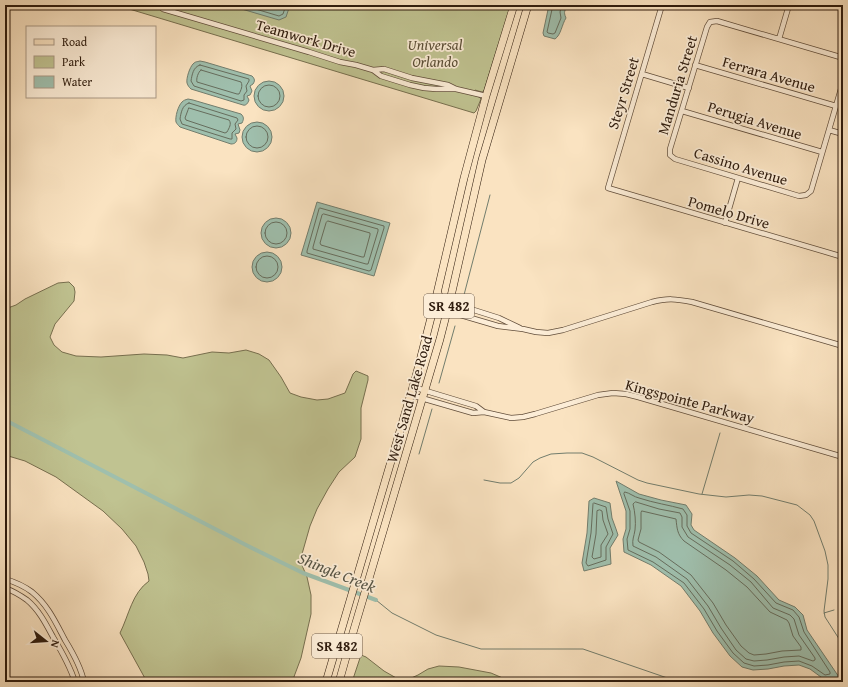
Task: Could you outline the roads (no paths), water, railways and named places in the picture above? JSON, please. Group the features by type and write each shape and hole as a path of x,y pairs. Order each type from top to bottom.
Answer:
{"main road":[{"name":"West Sand Lake Road","path":"326,682 413,388 438,293 460,196 486,96 514,5"},
{"name":"West Sand Lake Road","path":"339,682 425,391 451,296 482,160 528,5"},
{"path":"438,293 441,302 447,311"}],"street":[{"name":"Steyr Street","path":"608,188 662,5"},
{"path":"789,5 779,39 843,59"},
{"path":"839,5 843,6"},
{"name":"Teamwork Drive","path":"163,9 340,62 373,70 384,69 412,78 448,85 456,89 486,96"},
{"name":"Manduria Street","path":"670,155 670,149 695,65 710,22 717,21 779,39"},
{"name":"Ferrara Avenue","path":"695,65 836,106"},
{"path":"642,74 689,88"},
{"path":"822,152 843,82"},
{"name":"Perugia Avenue","path":"682,111 822,152"},
{"path":"829,130 843,134"},
{"name":"Cassino Avenue","path":"670,155 675,159 799,196 806,195 811,191 822,152"},
{"path":"725,223 738,178"},
{"name":"Pomelo Drive","path":"608,188 843,257"},
{"path":"451,296 458,305 499,318 523,329"},
{"path":"447,311 498,326 548,333 563,330 652,302 666,299 678,299 843,346"},
{"name":"Kingspointe Parkway","path":"413,388 476,406 484,412"},
{"name":"Kingspointe Parkway","path":"411,395 473,413 484,412 510,418 535,414 598,395 613,393 626,394 843,457"},
{"path":"457,409 459,401"},
{"path":"5,579 20,585 33,593 43,603 79,666 84,682"},
{"path":"5,588 27,600 36,608 66,659 75,682"},
{"path":"66,659 73,655"}],"water":[{"path":"228,5 290,5 286,17 279,20"},
{"path":"549,5 568,5 565,10 566,18 559,35 555,39 544,36 543,33"},
{"path":"200,61 252,76 254,81 250,86 252,91 250,95 247,96 249,100 247,104 243,105 191,89 187,83 188,73 193,64"},
{"path":"269,81 280,85 284,96 280,107 269,111 258,107 254,96 258,85"},
{"path":"188,99 241,114 243,117 242,123 238,124 240,130 239,133 235,134 237,141 234,144 231,144 180,127 176,122 177,112 182,102"},
{"path":"257,122 268,126 272,137 268,148 257,152 246,148 242,137 246,126"},
{"path":"317,202 390,223 374,276 301,255"},
{"path":"276,218 287,222 291,233 287,244 276,248 265,244 261,233 265,222"},
{"path":"267,252 278,256 282,267 278,278 267,282 256,278 252,267 256,256"},
{"path":"616,481 639,494 686,505 692,514 691,525 694,530 735,558 757,576 779,600 795,607 803,615 807,630 841,680 837,681 832,678 825,680 810,669 799,665 753,670 742,667 730,656 713,633 700,611 681,586 651,565 624,552 623,539 626,529 626,511"},
{"path":"594,498 610,503 612,518 618,535 610,548 611,564 584,571 582,563 587,533 589,501"}],"waterway":[{"path":"464,295 490,195"},
{"path":"439,383 455,326"},
{"path":"419,454 432,409"},
{"name":"Shingle Creek","path":"5,420 303,573 376,600"},
{"path":"702,494 720,433"},
{"path":"484,480 500,483 511,483 519,478 533,462 540,458 551,454 582,453 647,483 699,494 726,497 749,495 762,496 797,505 810,515 814,521 825,551 828,565 828,579 824,611 825,617 843,645"},
{"name":"Shingle Creek","path":"376,600 392,613 436,635 481,649 583,649 679,682"},
{"path":"824,613 834,610"},
{"path":"821,678 824,682"}],"park label":[{"name":"Universal Orlando","path":"435,52"}]}
